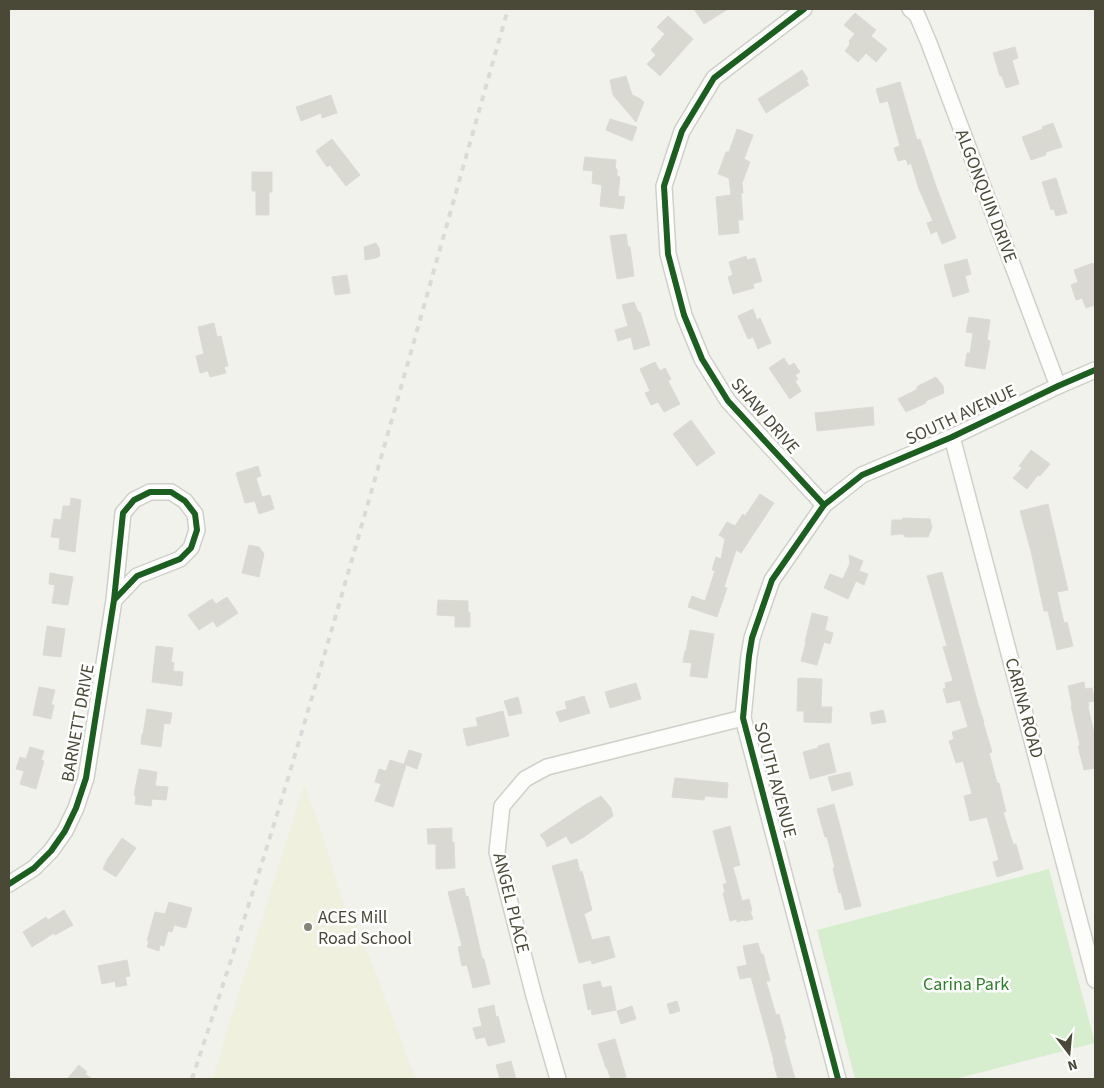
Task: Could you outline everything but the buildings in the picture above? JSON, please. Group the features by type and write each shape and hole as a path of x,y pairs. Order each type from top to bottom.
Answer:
{"street":[{"name":"SHAW DRIVE","path":"804,9 714,78 682,131 664,186 668,254 684,315 702,359 728,400 824,505"},
{"name":"ALGONQUIN DRIVE","path":"910,9 917,15 929,43 1058,386"},
{"name":"SOUTH AVENUE","path":"838,1079 743,718 752,638 772,580 824,505 862,475 952,437 1095,370"},
{"name":"CARINA ROAD","path":"952,437 1095,980"},
{"name":"BARNETT DRIVE","path":"9,884 34,868 65,831 76,808 86,778 114,600 124,514 134,500 150,492 171,492 185,501 195,514 197,530 191,548 180,559 137,576 114,600"},
{"name":"ANGEL PLACE","path":"558,1079 534,996 497,852 502,806 525,779 547,767 743,718"}],"shaded area":[{"name":"ACES Mill Road School","path":"304,784 323,836 342,899 369,955 416,1079 212,1079"}],"green space":[{"name":"Carina Park","path":"1049,869 1095,1043 955,1079 855,1079 817,930"}],"railway":[{"path":"192,1079 263,859 315,688 508,9"}],"cycle path":[{"path":"804,9 714,78 682,131 664,186 668,254 684,315 702,359 728,401 824,505"},
{"path":"838,1079 743,718 752,638 772,580 824,505 862,475 952,437 1095,370"},
{"path":"9,884 34,868 51,851 65,831 76,808 86,778 114,600 123,513 134,500 150,492 171,492 185,501 195,514 197,530 191,548 180,559 137,576 114,600"}],"place":[{"name":"ACES Mill Road School","path":"308,927"}]}
